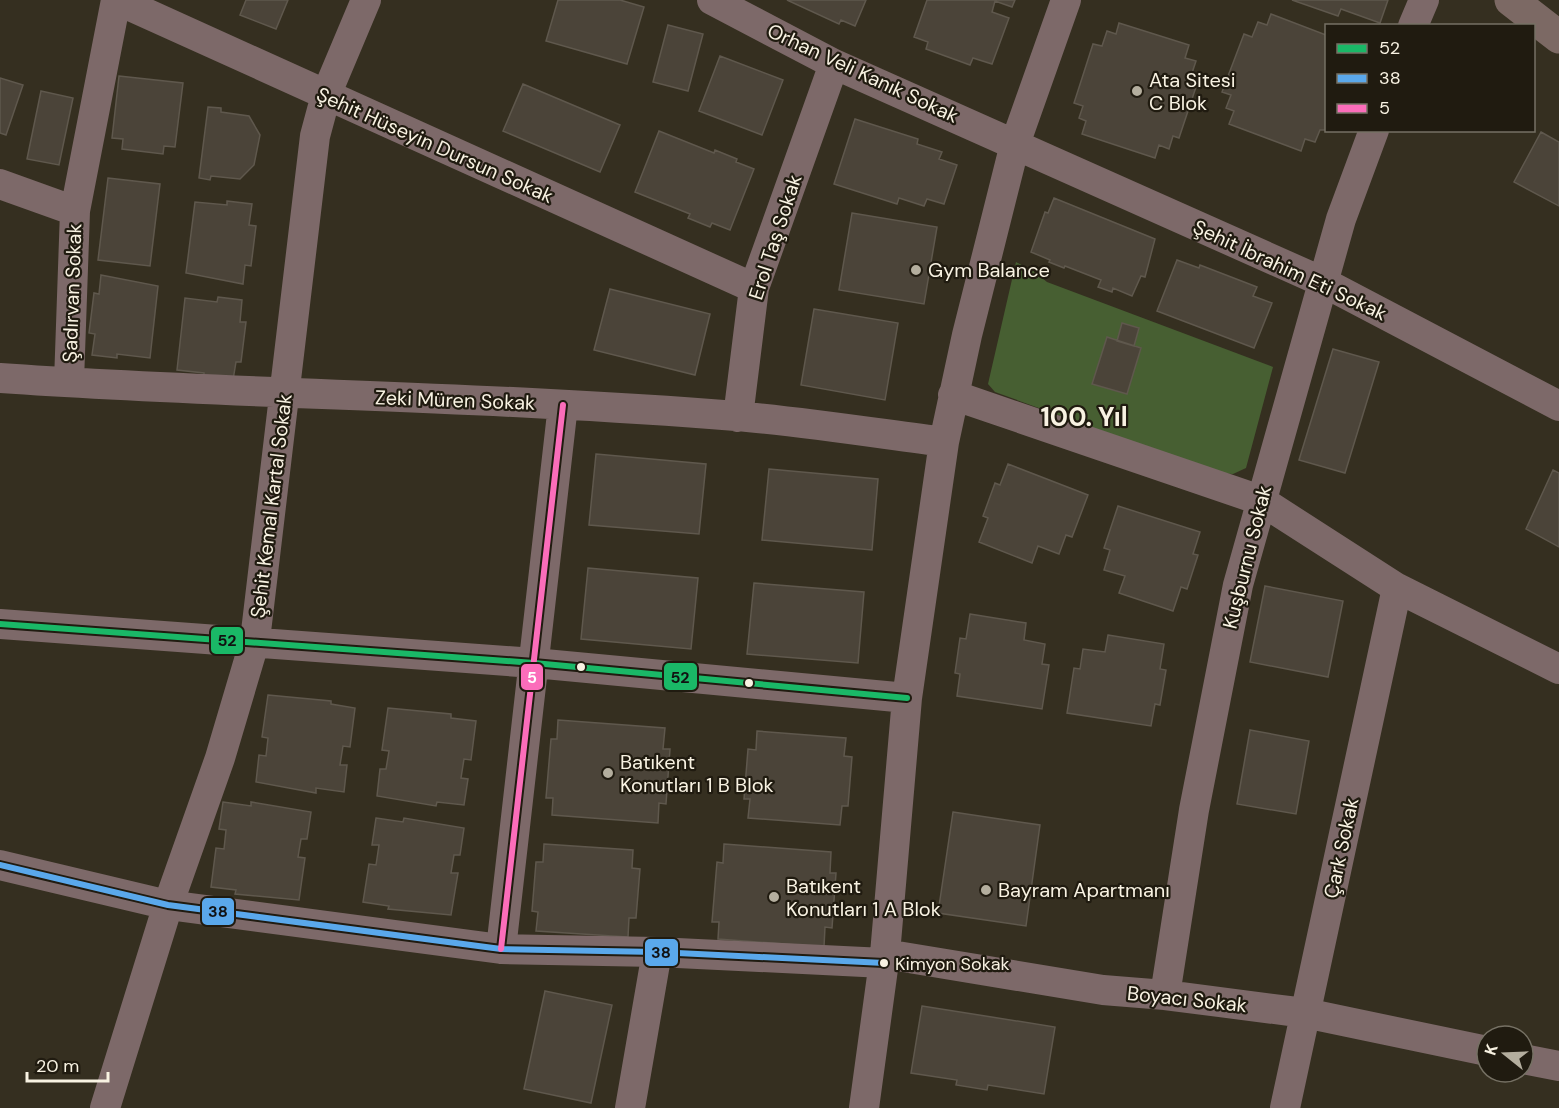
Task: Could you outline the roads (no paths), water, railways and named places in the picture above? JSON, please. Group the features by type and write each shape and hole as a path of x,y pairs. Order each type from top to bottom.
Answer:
{"main road":[{"path":"1511,0 1559,38"}],"street":[{"name":"Şehit Hüseyin Dursun Sokak","path":"117,0 754,288"},
{"path":"75,211 117,0"},
{"name":"Şehit Kemal Kartal Sokak","path":"105,1108 168,905 220,758 255,640 315,136 326,95 366,0"},
{"path":"864,1108 885,958 907,698 944,442 953,394 1015,144 1066,0"},
{"path":"1414,24 1424,0"},
{"name":"Orhan Veli Kanık Sokak","path":"721,2 834,64 1015,144"},
{"name":"Erol Taş Sokak","path":"738,417 754,288 834,64"},
{"name":"Kuşburnu Sokak","path":"1165,994 1194,810 1238,585 1260,500 1341,219 1373,132"},
{"name":"Şehit İbrahim Eti Sokak","path":"1015,144 1323,282 1558,404"},
{"name":"Şadırvan Sokak","path":"0,184 75,211 69,382"},
{"name":"Zeki Müren Sokak","path":"0,378 284,394 563,405 738,417 944,442"},
{"path":"953,394 1260,500 1397,588 1559,669"},
{"path":"501,949 563,405"},
{"name":"Çark Sokak","path":"1285,1108 1397,588"},
{"path":"0,624 255,640 534,663 907,698"},
{"name":"Boyacı Sokak","path":"0,865 168,905 501,949 885,958 1103,990 1165,994 1305,1013 1475,1048"},
{"path":"630,1108 657,952"},
{"path":"1535,1061 1559,1066"}],"place":[{"name":"Ata Sitesi C Blok","path":"1137,91"},
{"name":"Gym Balance","path":"916,270"},
{"name":"Batıkent Konutları 1 B Blok","path":"608,773"},
{"name":"Bayram Apartmanı","path":"986,890"},
{"name":"Batıkent Konutları 1 A Blok","path":"774,897"},
{"name":"Kimyon Sokak","path":"884,963"}],"district":[{"name":"100. Yıl","path":"1084,417"}]}
